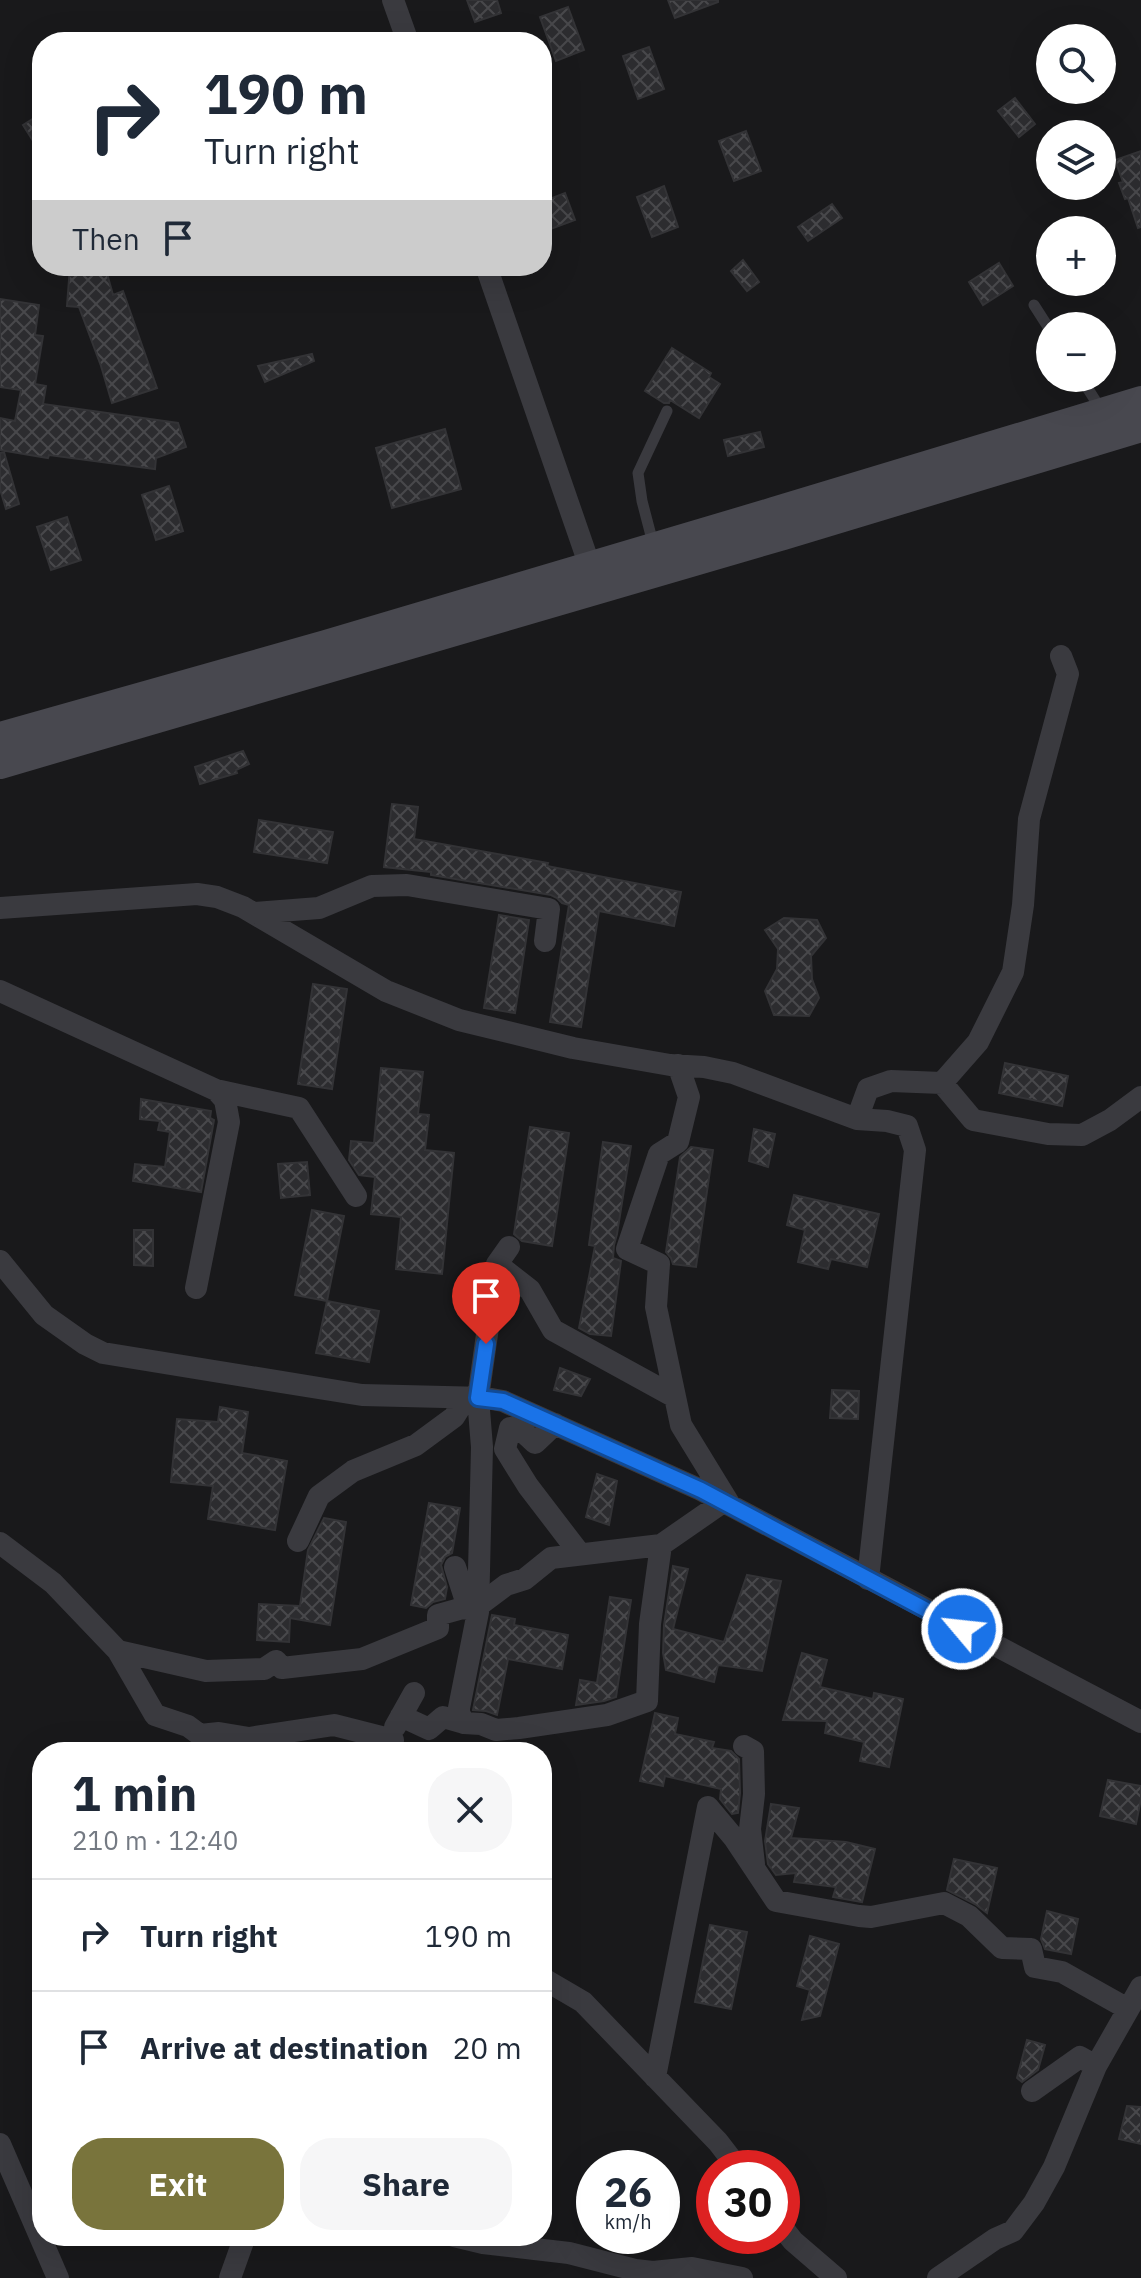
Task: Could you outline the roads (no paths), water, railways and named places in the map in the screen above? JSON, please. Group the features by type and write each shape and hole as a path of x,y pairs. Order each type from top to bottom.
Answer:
{"main road":[{"path":"0,764 594,578 654,547 1141,401"},
{"path":"0,737 326,645 594,578 1141,427"}],"street":[{"path":"393,0 404,32"},
{"path":"489,276 594,578"},
{"path":"942,1083 978,1042 1013,972 1023,905 1029,819 1068,674 1061,656"},
{"path":"253,913 319,908 372,886 407,885 549,909 545,941"},
{"path":"0,908 197,894 217,897 253,913 386,991 459,1020 573,1048 733,1073 857,1119 907,1126 915,1150 868,1579"},
{"path":"0,991 216,1090 299,1108 356,1196"},
{"path":"678,1065 689,1097 678,1142 659,1154 627,1249 659,1264 656,1307 681,1425 726,1504"},
{"path":"857,1119 868,1089 891,1081 942,1083 973,1120 1048,1134 1082,1135 1110,1120 1141,1097"},
{"path":"196,1288 229,1122 225,1100 216,1090"},
{"path":"464,1723 459,1708 473,1609 482,1447 472,1398 503,1256 530,1290 553,1330 675,1397"},
{"path":"0,1261 44,1315 103,1353 362,1395 503,1401 726,1504 1141,1722"},
{"path":"298,1541 319,1496 353,1471 416,1445 454,1417 472,1398"},
{"path":"555,1424 535,1443 520,1429 510,1428 505,1449 528,1486 580,1554"},
{"path":"118,1651 206,1671 264,1669 276,1661 282,1668 362,1659 438,1628 438,1615 473,1609 506,1585 525,1579 551,1558 661,1545 726,1504"},
{"path":"0,1543 53,1583 118,1651 155,1715 188,1726 209,1742"},
{"path":"401,1716 429,1729 443,1717 496,1730 607,1715 647,1701 650,1624 661,1545"},
{"path":"455,1567 465,1598 473,1609"},
{"path":"392,1742 394,1729 414,1693"},
{"path":"200,1735 219,1733 249,1738 334,1725 381,1742"},
{"path":"744,1746 753,1751 754,1794 750,1829 755,1869"},
{"path":"655,2077 708,1807 734,1838 776,1901 871,1917 944,1903 969,1916 1002,1948 1031,1949 1035,1967 1062,1972 1128,2009"},
{"path":"552,1984 583,2002 724,2150"},
{"path":"938,2278 995,2239 1013,2231 1034,2203 1054,2167 1096,2066 1141,1987"},
{"path":"1032,2091 1080,2057 1096,2066"},
{"path":"0,2144 32,2218"},
{"path":"44,2246 58,2278"},
{"path":"230,2278 241,2246"},
{"path":"509,2246 569,2253 635,2270 653,2272 692,2268 742,2278"},
{"path":"800,2247 836,2278"}],"lane":[{"path":"1034,305 1038,312"},
{"path":"1090,392 1102,412"},
{"path":"654,547 638,473 667,411"}]}
